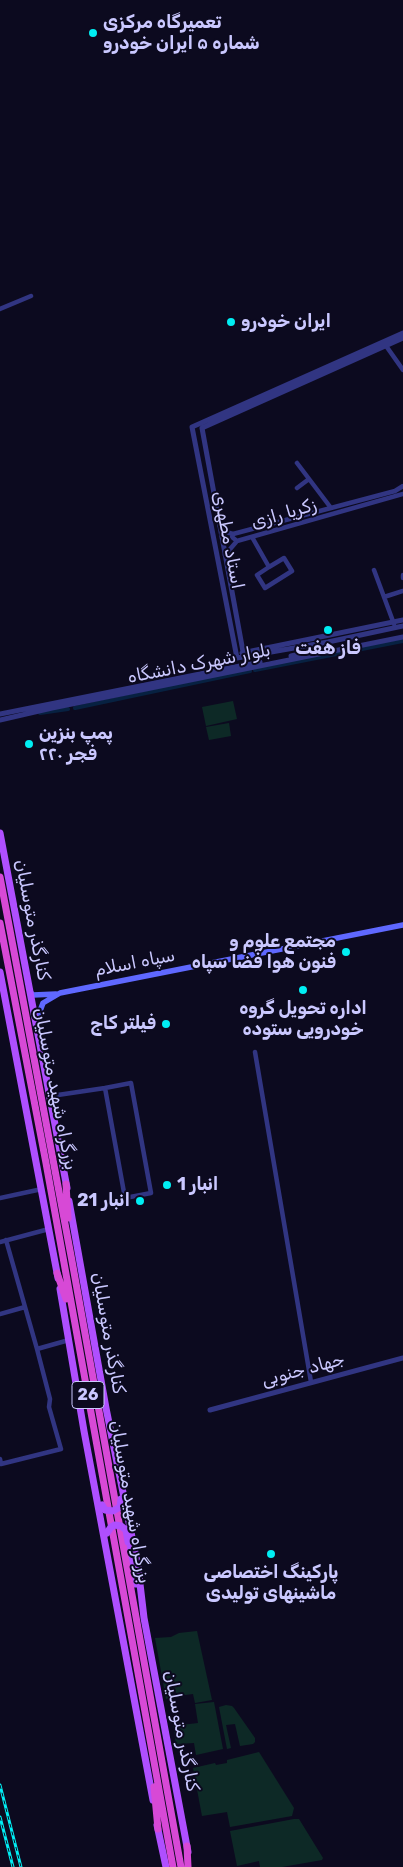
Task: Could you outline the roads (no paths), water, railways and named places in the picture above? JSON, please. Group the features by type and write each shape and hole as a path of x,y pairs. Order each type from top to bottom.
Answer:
{"highway":[{"name":"بزرگراه شهید متوسلیان","path":"0,877 72,1261 181,1867"},
{"name":"بزرگراه شهید متوسلیان","path":"0,923 126,1596 152,1754 174,1867"},
{"path":"66,1184 72,1261"},
{"path":"57,1273 75,1328"},
{"path":"152,1754 158,1829"},
{"path":"187,1846 190,1867"}],"main road":[{"name":"کنارگذر متوسلیان","path":"0,833 51,1096 106,1412 138,1567 144,1618 187,1846"},
{"name":"سپاه اسلام","path":"36,1022 43,1003 60,993 403,925"},
{"path":"0,972 42,1189 74,1374 166,1867"},
{"path":"30,992 33,994 60,993"},
{"path":"74,1374 80,1392 102,1505 105,1510 112,1511 120,1508 121,1499 106,1412"},
{"path":"125,1651 122,1614 107,1533 115,1525 126,1530 144,1618"}],"street":[{"path":"0,308 31,296"},
{"path":"278,391 384,344 403,333"},
{"path":"384,344 403,338"},
{"path":"384,344 403,370"},
{"name":"استاد مطهری","path":"278,391 203,427 201,430 243,654 237,656 192,428 278,391"},
{"path":"297,463 330,508"},
{"path":"297,488 310,479"},
{"name":"زکریا رازی","path":"403,486 395,492 234,534 232,537 236,541 252,537 403,494"},
{"path":"323,510 324,516"},
{"path":"219,525 226,532 234,534"},
{"path":"261,527 263,534"},
{"path":"252,537 269,567"},
{"path":"225,555 236,541"},
{"path":"284,558 292,571 265,588 257,575 269,567 284,558"},
{"path":"374,570 395,628"},
{"path":"384,597 403,591"},
{"path":"243,654 403,620"},
{"path":"243,654 403,626"},
{"name":"بلوار شهرک دانشگاه","path":"0,714 403,635"},
{"name":"بلوار شهرک دانشگاه","path":"0,720 69,702"},
{"path":"254,1052 311,1382"},
{"path":"51,1096 131,1083 151,1193 125,1198 105,1088"},
{"path":"0,1198 42,1189"},
{"path":"0,1242 49,1229"},
{"path":"0,1459 1,1464 61,1448 49,1407 50,1399 37,1349 6,1240"},
{"path":"0,1314 25,1307"},
{"path":"37,1349 69,1340"},
{"name":"جهاد جنوبی","path":"210,1410 403,1358"}],"waterway":[{"path":"255,670 403,641"},
{"path":"75,708 250,671"},
{"path":"40,713 68,709"}],"railway":[{"path":"0,1785 21,1867"},
{"path":"0,1817 13,1867"}],"place":[{"name":"تعمیرگاه مرکزی شماره ۵ ایران خودرو","path":"93,33"},
{"name":"ایران خودرو","path":"231,322"},
{"name":"فاز هفت","path":"328,630"},
{"name":"پمپ بنزین ۲۲۰ فجر","path":"29,744"},
{"name":"مجتمع علوم و فنون هوا فضا سپاه","path":"346,952"},
{"name":"اداره تحویل گروه خودرویی ستوده","path":"303,990"},
{"name":"فیلتر کاج","path":"166,1024"},
{"name":"انبار 1","path":"167,1185"},
{"name":"انبار 21","path":"140,1201"},
{"name":"پارکینگ اختصاصی ماشینهای تولیدی","path":"271,1554"}]}
